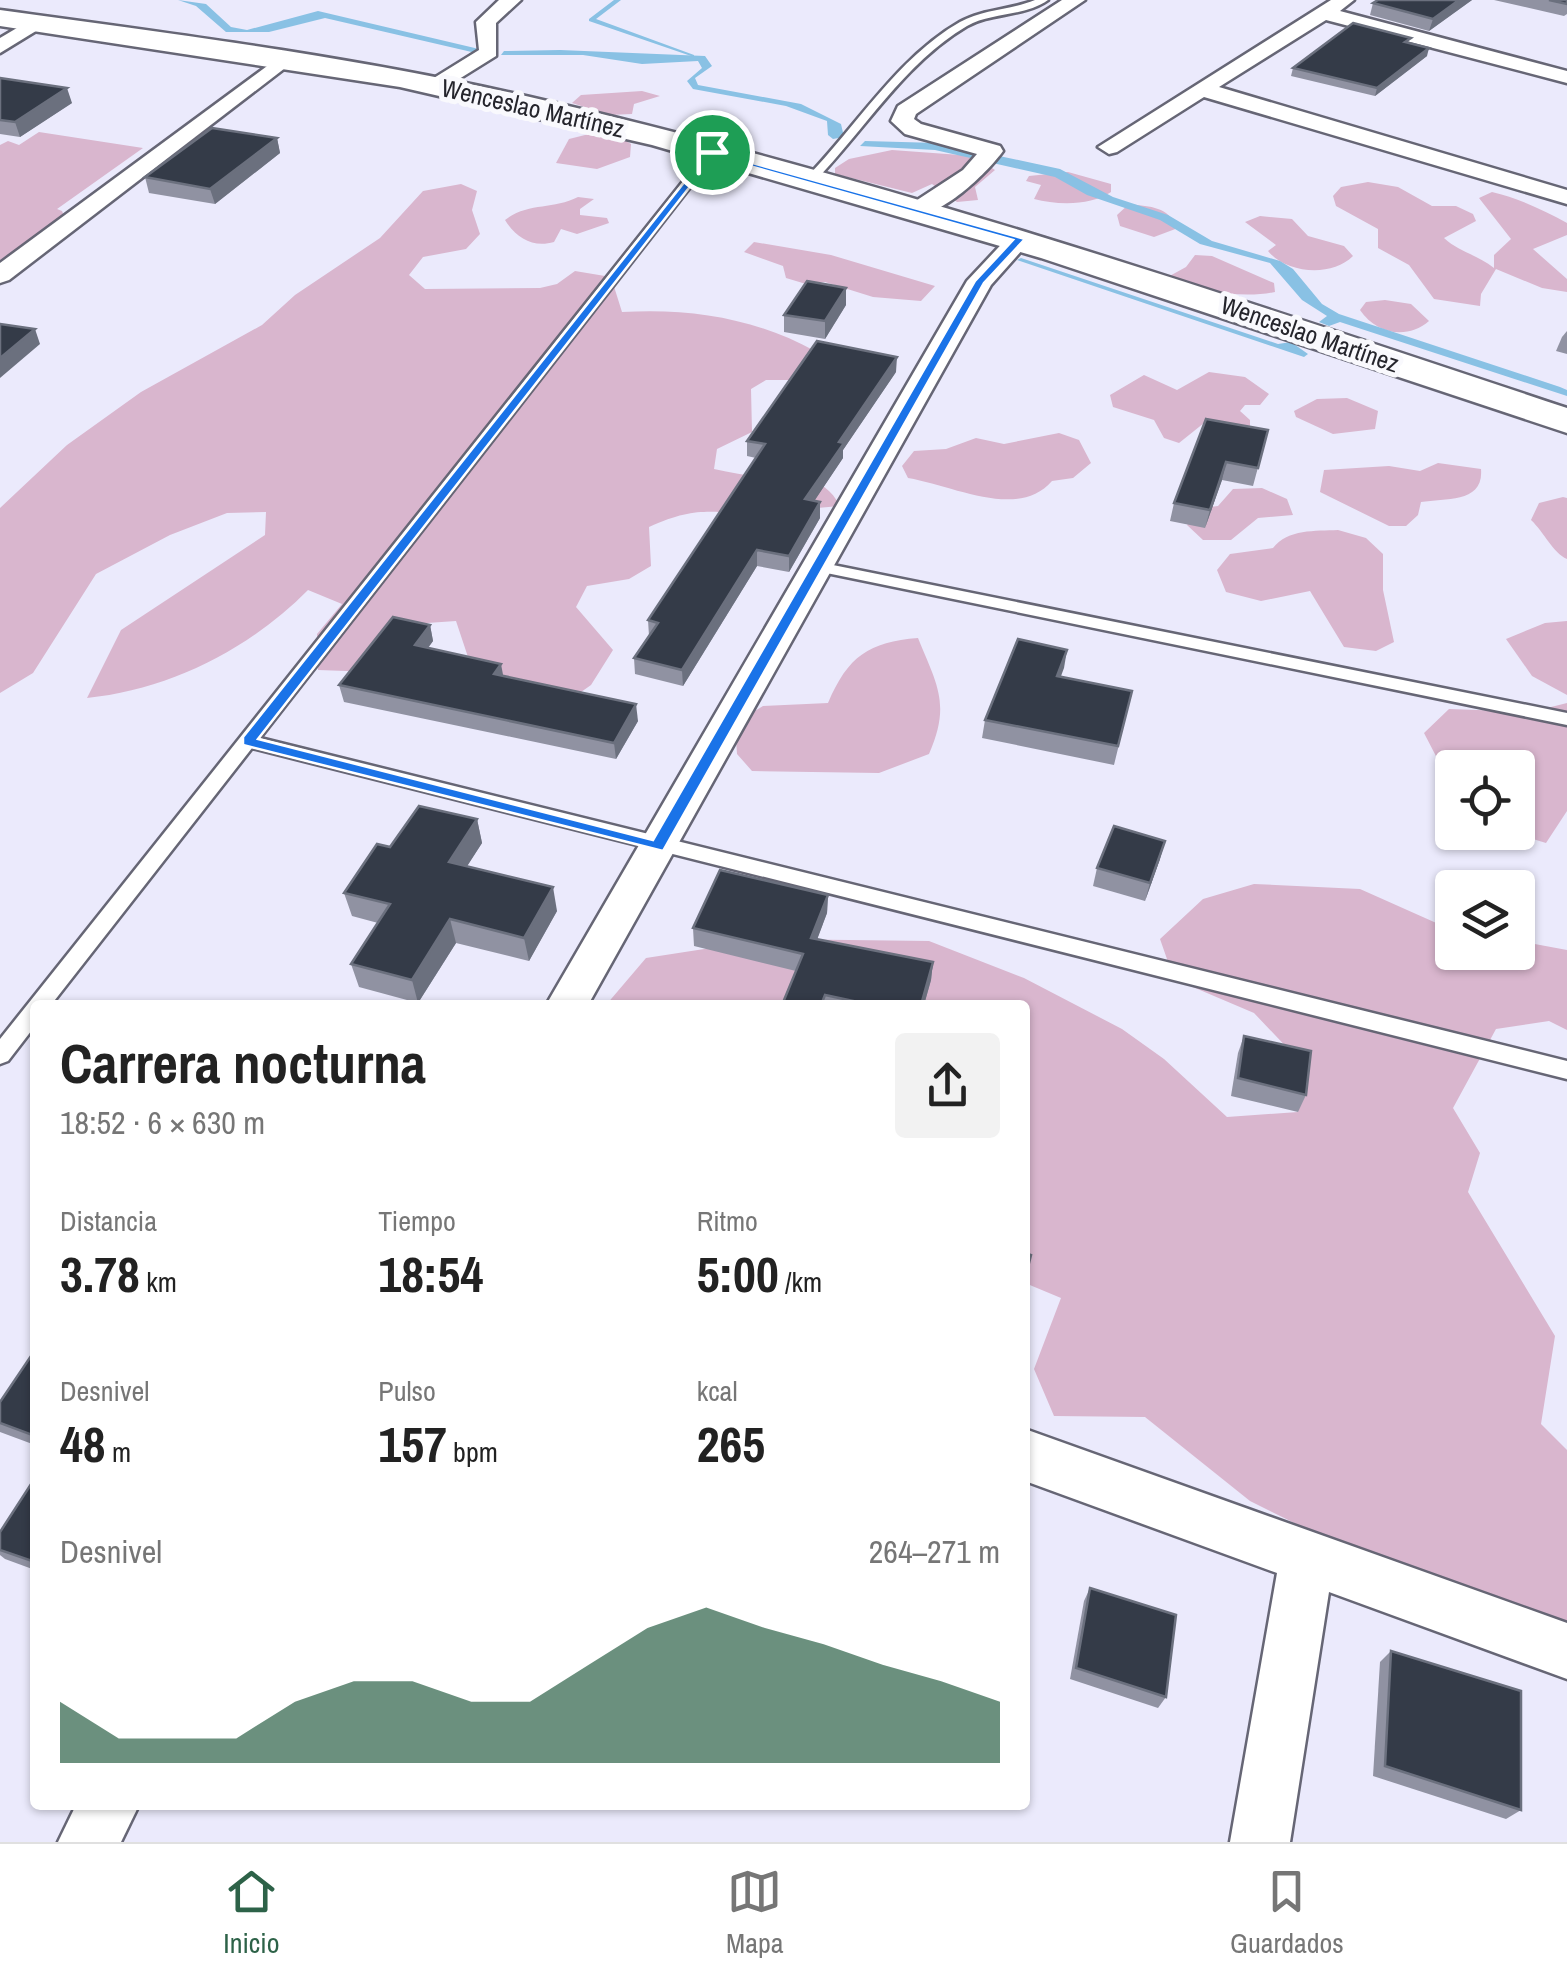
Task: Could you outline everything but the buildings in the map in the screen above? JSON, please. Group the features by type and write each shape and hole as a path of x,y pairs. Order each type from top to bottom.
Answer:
{"main road":[{"name":"Wenceslao Martínez","path":"0,18 436,85 712,152 810,180 849,196 919,209 1020,239 1567,421"}],"street":[{"path":"436,85 490,52 486,22 511,0"},
{"path":"919,209 971,175 992,151 913,129 902,121 906,111 1075,0"},
{"path":"1108,147 1344,0"},
{"path":"1324,13 1567,77"},
{"path":"0,47 39,23"},
{"path":"0,275 282,61"},
{"path":"1201,89 1567,197"},
{"path":"569,1000 980,281 1020,239"},
{"path":"1030,1457 1567,1651"},
{"path":"1260,1842 1307,1557"},
{"path":"88,1842 106,1810"}],"lane":[{"path":"810,180 846,146 916,60 964,23 1043,0"},
{"path":"43,1000 712,152"},
{"path":"814,566 1567,719"},
{"path":"248,741 657,847 1567,1070"},
{"path":"0,1054 30,1017"}],"shaded area":[{"path":"642,91 660,96 634,104 632,114 609,115 572,103 581,95"},
{"path":"39,132 143,148 57,209 62,211 69,228 0,283 0,145 8,141 19,145"},
{"path":"597,132 616,135 631,144 630,157 597,169 556,163 569,139"},
{"path":"892,150 974,156 995,170 975,187 978,200 957,202 932,184 912,193 835,174 835,168 849,159"},
{"path":"1068,172 1111,184 1111,192 1074,203 1034,199 1041,185 1026,181 1029,176"},
{"path":"1368,182 1398,187 1432,206 1456,206 1473,214 1476,221 1444,238 1494,268 1494,255 1511,239 1479,198 1492,192 1567,223 1567,235 1533,249 1567,279 1567,292 1542,288 1496,269 1481,294 1480,306 1434,299 1409,265 1378,248 1378,229 1336,206 1333,196 1341,187"},
{"path":"461,184 477,191 472,210 480,234 466,249 423,257 409,275 425,289 540,288 557,284 575,271 611,277 622,312 673,312 722,318 769,330 815,351 807,380 766,380 751,389 752,432 717,449 714,469 807,480 825,488 840,506 762,513 694,513 649,527 651,566 629,579 587,586 576,607 613,650 591,685 537,723 482,699 456,621 427,623 374,672 318,670 317,634 342,604 308,590 261,631 206,663 148,686 87,698 121,630 265,535 266,512 227,513 170,535 96,574 33,673 0,693 0,508 67,445 141,392 262,325 295,295 380,238 423,191"},
{"path":"578,197 594,199 580,209 580,215 607,218 609,223 577,234 561,229 554,242 539,244 514,232 505,220 523,211"},
{"path":"1129,204 1164,212 1178,228 1154,237 1120,226 1117,215"},
{"path":"1260,216 1292,219 1308,236 1344,246 1353,256 1321,270 1286,264 1268,251 1276,245 1245,222"},
{"path":"754,242 831,255 935,286 921,301 873,297 825,282 806,284 786,278 783,266 744,252"},
{"path":"1195,255 1212,256 1274,283 1275,292 1220,292 1166,278 1186,267"},
{"path":"1366,302 1411,304 1429,321 1402,332 1374,325 1360,310"},
{"path":"1209,372 1245,377 1269,394 1260,405 1245,405 1240,411 1250,420 1250,428 1204,423 1179,443 1164,438 1154,420 1113,407 1110,395 1144,375 1177,390"},
{"path":"1347,398 1378,411 1375,429 1333,434 1296,417 1294,411 1317,399"},
{"path":"1059,433 1079,440 1091,463 1073,478 1052,481 1022,498 985,497 908,478 902,466 914,451 946,449 976,438 1004,444"},
{"path":"1438,463 1481,469 1480,480 1476,488 1461,497 1421,502 1418,515 1406,526 1389,526 1320,492 1324,470 1389,466 1420,471"},
{"path":"1262,488 1287,499 1293,515 1258,518 1231,540 1203,540 1187,525 1202,508 1218,506 1233,489"},
{"path":"1567,498 1567,559 1531,520 1539,503"},
{"path":"1338,530 1366,538 1383,554 1383,590 1394,642 1376,651 1344,647 1310,591 1261,601 1226,592 1217,570 1230,554 1273,548 1286,537 1302,532"},
{"path":"1567,621 1567,695 1532,676 1506,639 1545,623"},
{"path":"918,638 939,695 939,721 929,754 879,773 752,771 737,754 735,723 763,706 828,703 844,674 862,654 886,643"},
{"path":"1567,703 1567,811 1546,843 1535,840 1535,750 1435,750 1435,754 1424,733 1449,709 1531,712"},
{"path":"1254,884 1360,889 1435,922 1435,970 1535,970 1535,944 1567,950 1567,1030 1549,1021 1496,1029 1453,1108 1480,1153 1468,1192 1555,1336 1541,1424 1567,1450 1567,1644 1375,1563 1250,1501 1145,1417 1054,1416 1034,1369 1061,1298 1030,1285 1030,1000 610,1000 646,958 769,939 929,941 1024,978 1122,1029 1164,1059 1227,1117 1298,1112 1294,1055 1254,1013 1174,979 1160,939 1203,899"}],"water":[{"path":"178,0 206,4 231,27 247,30 318,11 479,49 476,53 325,18 269,32 226,32 196,6"},
{"path":"504,51 705,56 712,66 695,78 698,85 801,104 841,124 844,137 833,139 828,135 827,121 786,106 693,89 687,81 702,68 698,61 642,64 583,55 501,55"},
{"path":"865,141 938,143 1060,169 1113,197 1168,215 1212,241 1280,261 1293,269 1322,304 1339,314 1560,387 1567,390 1567,396 1340,322 1329,326 1319,322 1327,316 1302,300 1270,263 1200,244 1160,220 1087,195 1055,177 935,150 860,146"},
{"path":"1021,258 1278,344 1291,342 1308,354 1304,357 1017,260"}],"waterway":[{"path":"618,0 591,20 692,56"}],"route":[{"path":"712,152 1020,239 980,281 657,847 248,741 712,152"}]}
